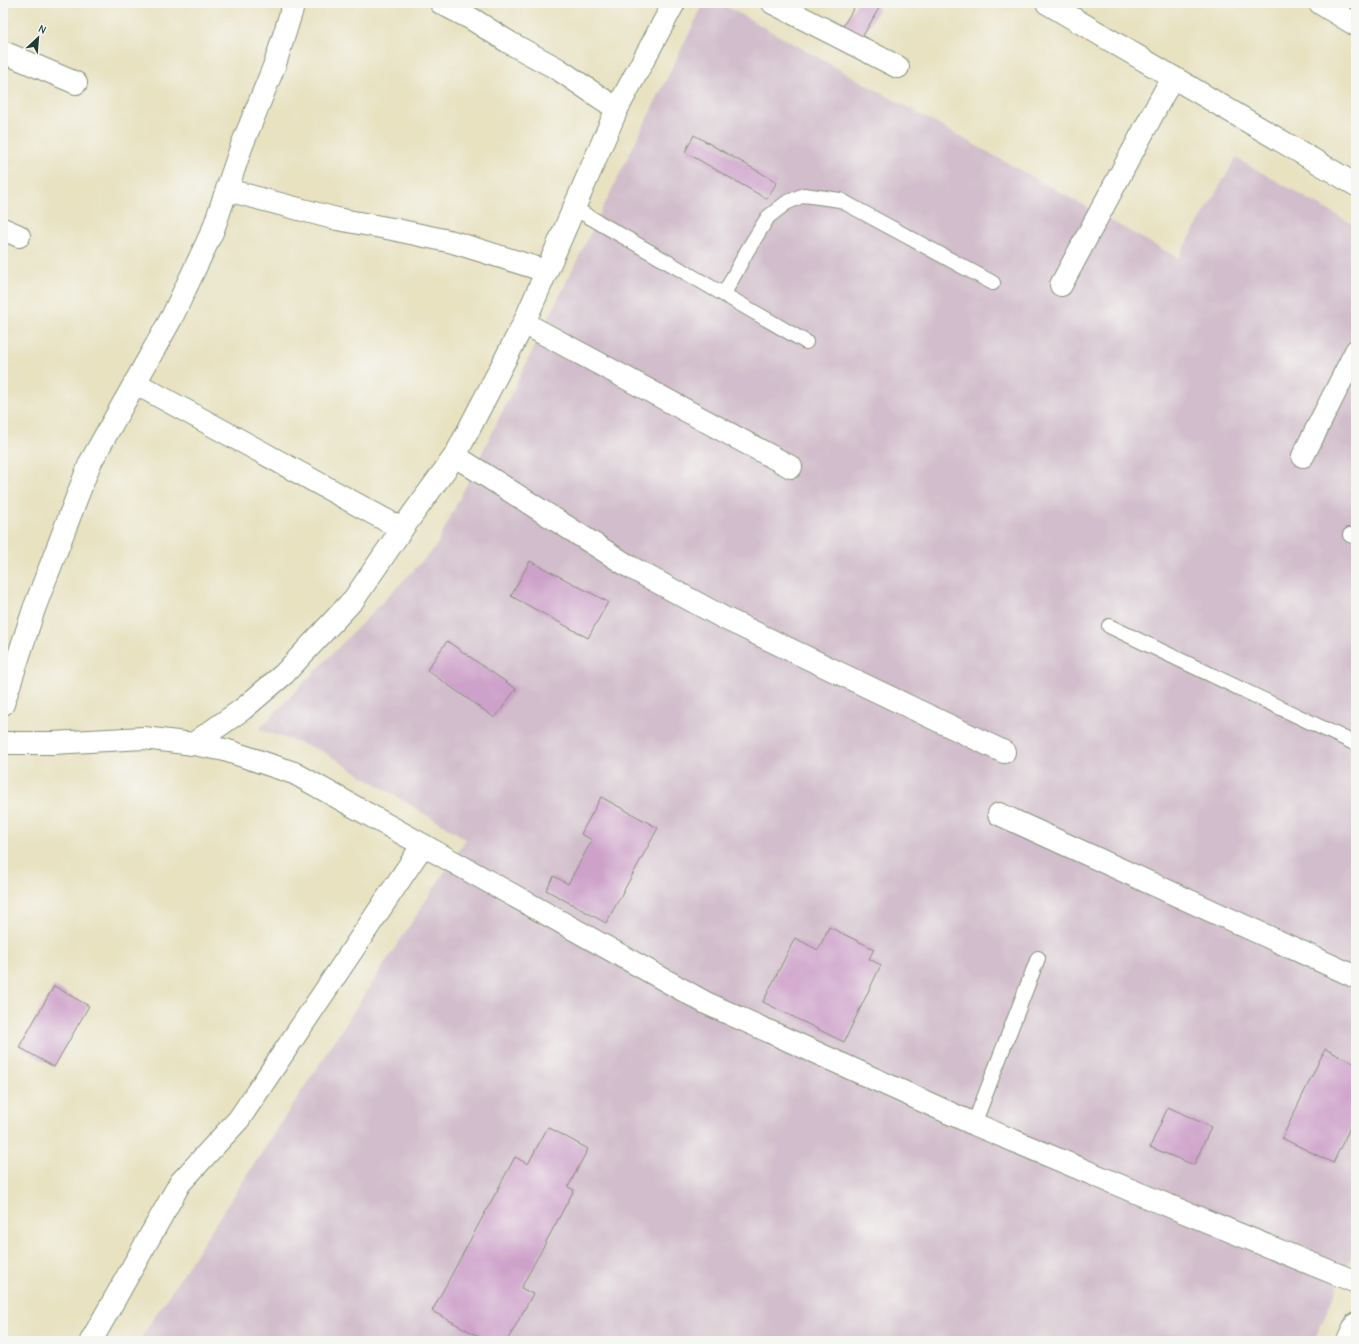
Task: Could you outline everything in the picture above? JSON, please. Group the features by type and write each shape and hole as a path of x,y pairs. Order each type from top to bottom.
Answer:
{"main road":[{"path":"5,692 34,609 90,463 172,317 213,230 242,145 275,64 294,3"},
{"path":"441,3 472,19 510,43 558,69 617,109"},
{"path":"194,744 243,709 284,674 354,599 455,456 524,323 617,109 674,3"},
{"path":"773,3 898,67"},
{"path":"1047,3 1356,185"},
{"path":"1320,3 1356,25"},
{"path":"3,52 76,84"},
{"path":"1061,285 1172,78"},
{"path":"227,190 337,219 453,242 546,271"},
{"path":"524,323 791,467"},
{"path":"1303,456 1356,350"},
{"path":"135,383 402,529"},
{"path":"455,456 630,567 710,611 1004,752"},
{"path":"3,743 54,743 144,738 194,744 225,750 294,773 706,1003 974,1124 1140,1194 1356,1282"},
{"path":"999,814 1356,977"},
{"path":"91,1341 180,1183 239,1119 423,845"},
{"path":"1348,1341 1356,1324"}],"lane":[{"path":"724,294 747,251 768,217 786,202 804,195 840,200 993,284"},
{"path":"574,208 806,342"},
{"path":"1109,626 1356,744"},
{"path":"974,1124 1038,958"}],"shaded area":[{"path":"704,3 720,3 1178,258 1236,158 1356,226 1356,1244 1314,1341 139,1341 466,839 322,751 259,729 435,548"}],"building":[{"path":"857,3 870,3 879,8 860,41 841,29"},
{"path":"694,135 777,182 767,199 685,152"},
{"path":"530,561 608,602 588,638 511,596"},
{"path":"447,641 516,689 495,718 427,670"},
{"path":"601,797 658,828 606,923 546,890 554,876 568,884 592,840 581,834"},
{"path":"829,927 874,949 869,959 881,965 844,1042 763,1002 795,938 818,950"},
{"path":"54,986 89,1006 54,1067 19,1047"},
{"path":"1325,1049 1356,1064 1356,1115 1333,1163 1282,1138"},
{"path":"1168,1107 1211,1127 1194,1165 1150,1147"},
{"path":"548,1127 588,1149 568,1187 574,1190 521,1288 533,1294 507,1341 487,1341 432,1311 515,1157 528,1164"}]}
